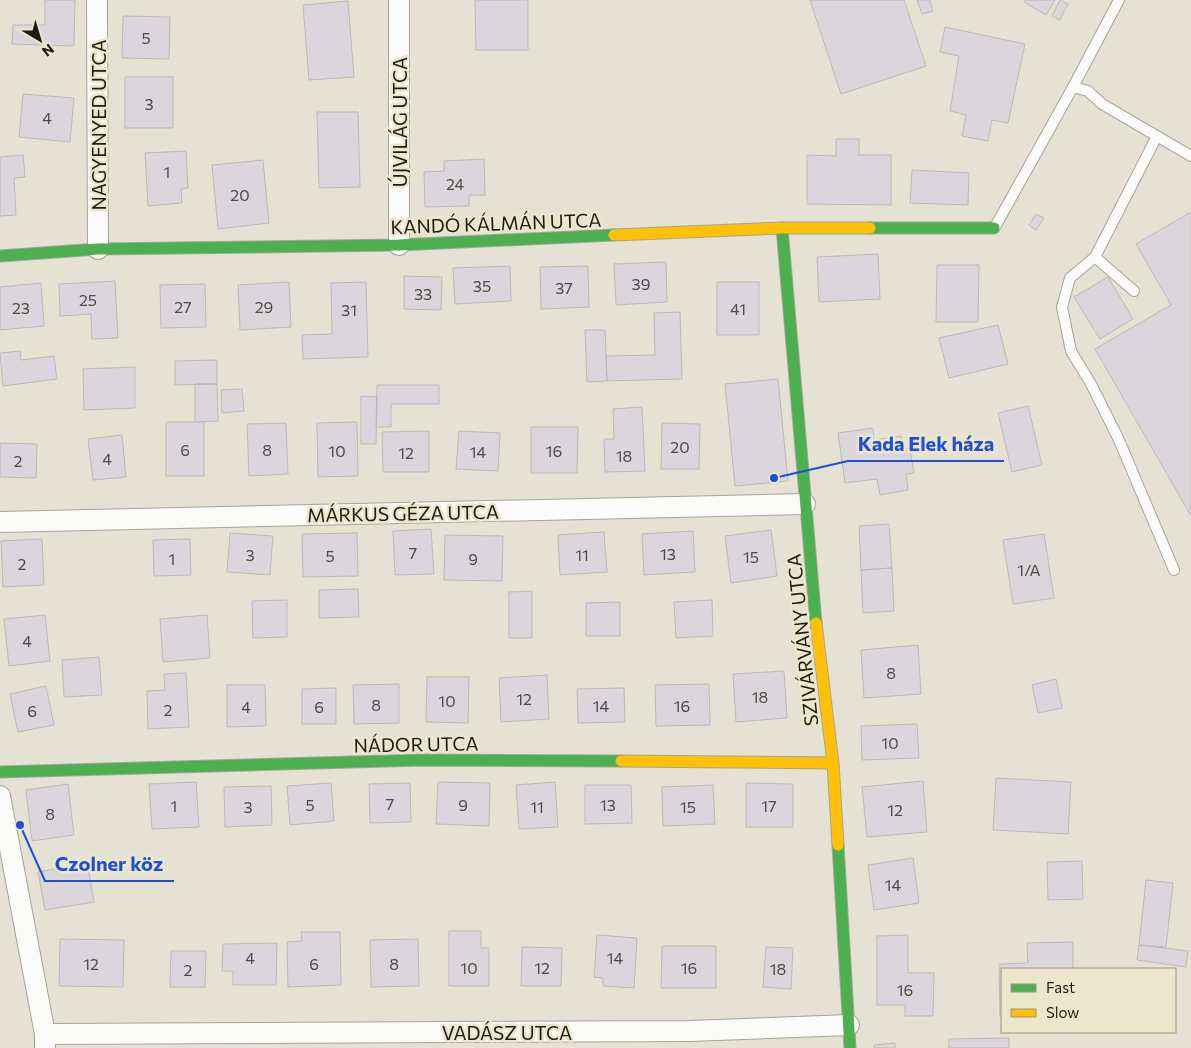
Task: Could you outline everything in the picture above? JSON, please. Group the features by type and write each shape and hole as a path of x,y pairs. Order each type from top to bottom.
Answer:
{"street":[{"name":"NAGYENYED UTCA","path":"97,0 98,249"},
{"name":"ÚJVILÁG UTCA","path":"399,0 399,245"},
{"name":"KANDÓ KÁLMÁN UTCA","path":"0,256 98,249 399,245 782,228 994,228"},
{"name":"SZIVÁRVÁNY UTCA","path":"782,228 815,617 833,763 850,1048"},
{"name":"MÁRKUS GÉZA UTCA","path":"0,522 805,504"},
{"name":"NÁDOR UTCA","path":"0,772 423,760 833,763"},
{"path":"0,796 44,1041"},
{"name":"VADÁSZ UTCA","path":"44,1041 690,1040 849,1025"}],"lane":[{"path":"994,228 1119,0"},
{"path":"1073,87 1088,91 1102,104 1191,156"},
{"path":"1157,136 1095,257 1070,278 1062,307 1071,352 1091,384 1119,440 1174,570"},
{"path":"1095,257 1134,291"}],"building":[{"path":"45,0 75,0 74,46 12,44 13,25 45,25"},
{"path":"475,0 528,0 528,50 476,50"},
{"path":"810,0 904,0 926,66 841,94"},
{"path":"917,0 930,0 933,11 922,14"},
{"path":"1025,0 1055,0 1046,15 1024,2"},
{"path":"1060,0 1068,4 1060,20 1052,16"},
{"path":"348,1 354,77 309,80 303,5"},
{"path":"123,16 170,17 169,59 122,58"},
{"path":"945,27 1025,44 1008,123 992,120 988,141 962,136 966,115 950,111 959,56 940,52"},
{"path":"125,77 173,77 173,128 125,128"},
{"path":"23,94 74,98 70,142 19,137"},
{"path":"317,112 358,112 360,187 319,188"},
{"path":"836,139 859,139 859,155 891,155 891,205 807,204 807,155 836,156"},
{"path":"186,151 188,188 181,189 182,203 148,206 145,153"},
{"path":"23,155 25,177 14,178 16,215 0,216 0,157"},
{"path":"484,159 485,195 469,195 469,206 425,207 424,172 444,171 444,161"},
{"path":"263,160 269,223 218,229 212,165"},
{"path":"912,170 969,173 968,205 910,203"},
{"path":"1191,212 1191,516 1095,349 1171,305 1136,244"},
{"path":"1036,214 1044,218 1036,230 1029,225"},
{"path":"878,254 880,299 819,302 817,257"},
{"path":"666,262 667,302 616,305 614,264"},
{"path":"937,265 979,265 978,322 936,322"},
{"path":"510,266 511,301 455,304 453,268"},
{"path":"588,266 589,307 541,309 540,267"},
{"path":"404,276 442,277 441,310 404,309"},
{"path":"1108,277 1133,319 1100,339 1074,297"},
{"path":"115,281 118,338 92,339 91,314 60,316 59,284"},
{"path":"289,282 291,327 240,330 238,285"},
{"path":"366,282 368,357 303,359 302,335 332,334 331,283"},
{"path":"717,282 759,282 759,335 717,335"},
{"path":"41,283 44,326 0,330 0,287"},
{"path":"205,284 206,327 161,328 160,285"},
{"path":"680,312 682,379 607,381 606,356 655,355 654,313"},
{"path":"998,325 1008,364 949,378 939,338"},
{"path":"585,330 605,330 607,381 587,382"},
{"path":"20,351 21,360 54,356 57,379 3,386 0,353"},
{"path":"217,360 217,384 175,385 175,361"},
{"path":"135,367 135,408 84,410 83,369"},
{"path":"778,379 788,481 735,486 725,384"},
{"path":"195,384 217,384 218,421 195,422"},
{"path":"377,385 439,385 439,404 391,404 391,427 376,427"},
{"path":"242,389 244,411 222,413 221,390"},
{"path":"361,396 377,397 376,444 361,444"},
{"path":"1028,406 1042,465 1012,472 998,413"},
{"path":"642,407 645,471 605,472 604,439 614,439 613,409"},
{"path":"166,422 204,422 204,476 166,476"},
{"path":"357,422 358,476 318,477 317,423"},
{"path":"286,423 288,474 249,476 247,424"},
{"path":"662,423 700,424 699,469 661,469"},
{"path":"531,427 578,427 577,473 531,473"},
{"path":"873,428 874,440 901,436 903,451 910,450 914,473 906,474 908,490 880,495 877,479 845,483 838,433"},
{"path":"429,431 429,472 383,472 382,432"},
{"path":"459,431 500,433 498,471 456,469"},
{"path":"122,435 126,477 93,480 88,439"},
{"path":"0,443 37,444 36,478 0,477"},
{"path":"889,524 892,568 861,570 859,526"},
{"path":"431,529 434,574 395,575 393,531"},
{"path":"771,530 777,576 731,583 725,536"},
{"path":"693,531 695,572 644,575 642,534"},
{"path":"604,532 607,572 560,575 558,535"},
{"path":"230,533 273,536 270,575 227,572"},
{"path":"357,533 358,576 303,577 302,534"},
{"path":"1044,534 1054,598 1013,604 1003,540"},
{"path":"445,535 503,536 502,581 444,580"},
{"path":"42,539 44,585 3,587 1,541"},
{"path":"190,539 191,575 154,576 153,540"},
{"path":"892,568 894,611 863,613 861,570"},
{"path":"358,589 359,617 319,618 319,590"},
{"path":"532,591 532,638 509,638 509,592"},
{"path":"287,600 287,637 253,638 252,601"},
{"path":"712,600 713,636 676,638 674,602"},
{"path":"620,602 620,636 586,636 586,603"},
{"path":"45,615 50,661 9,666 4,619"},
{"path":"207,615 210,658 163,662 160,619"},
{"path":"918,645 921,694 864,698 861,650"},
{"path":"99,657 102,695 64,697 62,660"},
{"path":"784,671 787,718 736,722 733,674"},
{"path":"186,673 189,727 148,729 147,691 165,690 164,674"},
{"path":"547,675 549,719 501,722 499,678"},
{"path":"427,677 469,677 468,723 426,722"},
{"path":"1056,679 1062,708 1038,713 1032,685"},
{"path":"399,684 399,723 354,724 353,685"},
{"path":"709,684 710,725 656,726 655,685"},
{"path":"227,685 265,685 266,726 227,727"},
{"path":"46,686 54,725 18,732 10,694"},
{"path":"336,688 336,724 302,724 302,689"},
{"path":"624,688 625,722 578,723 577,689"},
{"path":"917,724 919,758 862,760 861,726"},
{"path":"996,778 1071,782 1068,834 993,830"},
{"path":"923,781 927,832 867,837 862,787"},
{"path":"196,782 199,827 152,829 149,784"},
{"path":"438,782 490,783 489,826 436,824"},
{"path":"555,782 558,827 519,829 516,785"},
{"path":"331,783 334,821 290,825 287,786"},
{"path":"410,783 411,822 370,823 369,784"},
{"path":"746,783 793,784 793,827 746,827"},
{"path":"68,784 74,835 32,841 26,790"},
{"path":"585,785 631,785 632,823 585,824"},
{"path":"713,785 715,824 663,826 662,787"},
{"path":"271,786 272,825 225,827 224,787"},
{"path":"913,858 919,903 874,910 868,865"},
{"path":"1082,861 1083,899 1048,900 1047,862"},
{"path":"87,863 94,902 45,910 38,872"},
{"path":"1146,880 1173,883 1166,947 1139,945"},
{"path":"449,931 481,931 481,948 489,948 489,986 449,986"},
{"path":"301,932 340,932 341,985 288,987 287,942 302,941"},
{"path":"597,935 637,938 634,988 603,986 603,978 594,977"},
{"path":"908,935 908,973 934,973 933,1016 905,1016 905,1005 877,1005 877,936"},
{"path":"60,939 124,940 123,987 59,986"},
{"path":"418,939 419,986 371,987 370,940"},
{"path":"1073,942 1073,968 1001,968 1000,1017 999,964 1028,963 1027,943"},
{"path":"277,943 276,985 233,985 233,971 222,971 223,944"},
{"path":"1139,945 1188,951 1186,967 1137,960"},
{"path":"662,946 716,946 716,988 661,988"},
{"path":"522,947 562,948 561,986 521,986"},
{"path":"766,947 793,948 791,989 763,987"},
{"path":"171,951 206,951 205,987 170,987"},
{"path":"1009,1038 1009,1048 949,1048 949,1039"},
{"path":"895,1043 895,1048 874,1048 874,1045"}],"traffic: fast":[{"path":"782,228 816,623"},
{"path":"870,228 994,228"},
{"path":"0,256 98,249 399,245 614,235"},
{"path":"0,772 423,760 621,761"},
{"path":"838,845 850,1048"}],"traffic: slow":[{"path":"614,235 782,228 870,228"},
{"path":"816,623 833,763 838,845"},
{"path":"621,761 833,763"}],"place":[{"name":"Kada Elek háza","path":"774,478"},
{"name":"Czolner köz","path":"20,825"}]}
